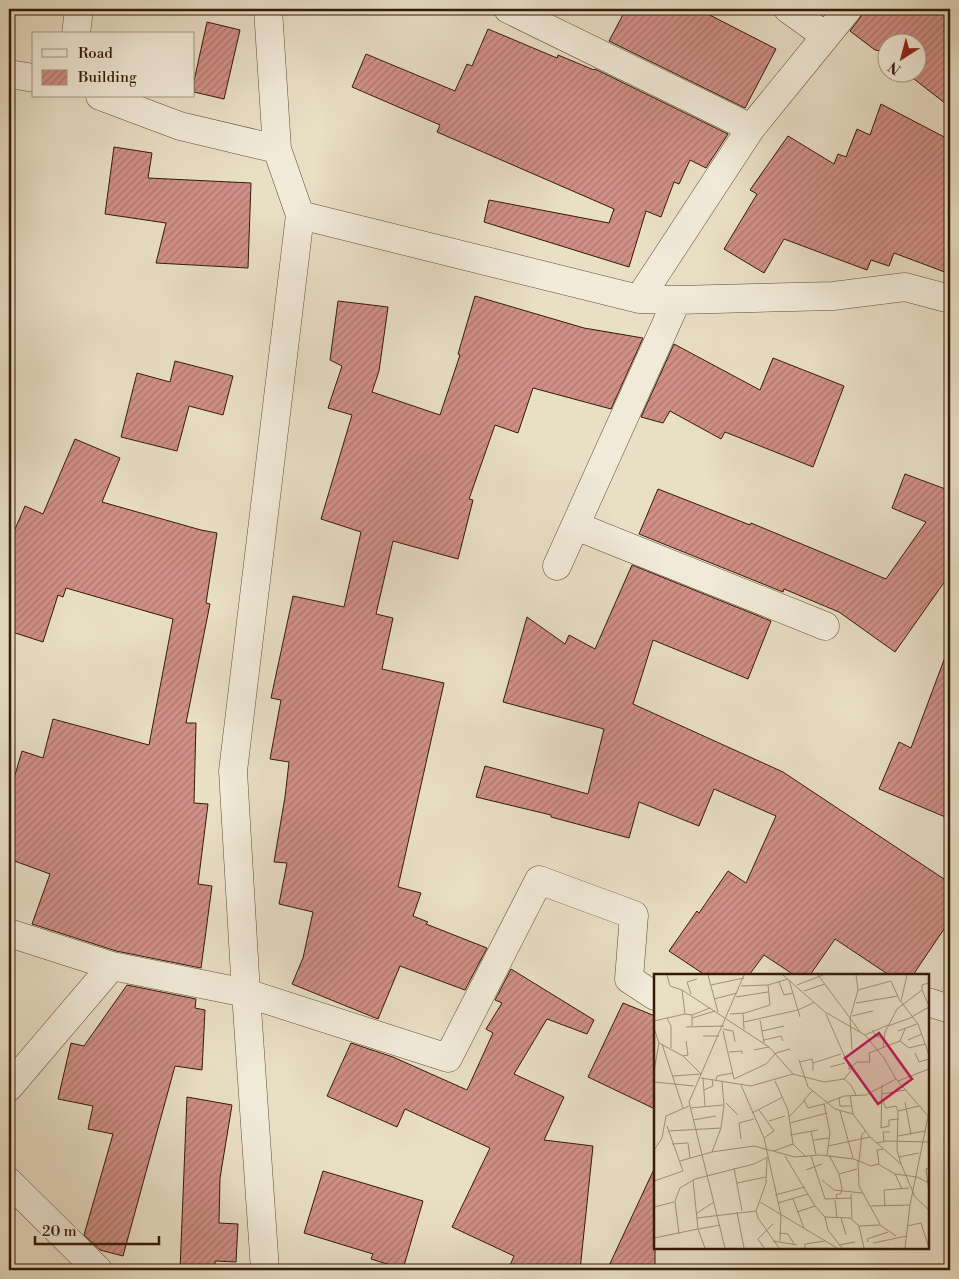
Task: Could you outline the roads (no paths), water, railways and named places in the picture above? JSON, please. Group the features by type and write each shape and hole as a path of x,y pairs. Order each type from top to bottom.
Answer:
{"street":[{"path":"76,32 79,9"},
{"path":"265,1270 233,771 300,215 277,149 268,9"},
{"path":"508,9 751,128"},
{"path":"788,9 824,35"},
{"path":"640,299 751,128 824,35 848,9"},
{"path":"9,74 32,78"},
{"path":"105,98 180,126 277,149"},
{"path":"300,215 640,299 677,300 833,296 905,287 950,299"},
{"path":"557,566 677,300"},
{"path":"576,526 825,626"},
{"path":"9,933 112,966 246,993 448,1058 538,880 634,915 629,979 654,995"},
{"path":"9,1087 112,966"},
{"path":"929,1002 950,1009"},
{"path":"9,1182 98,1270"}]}
